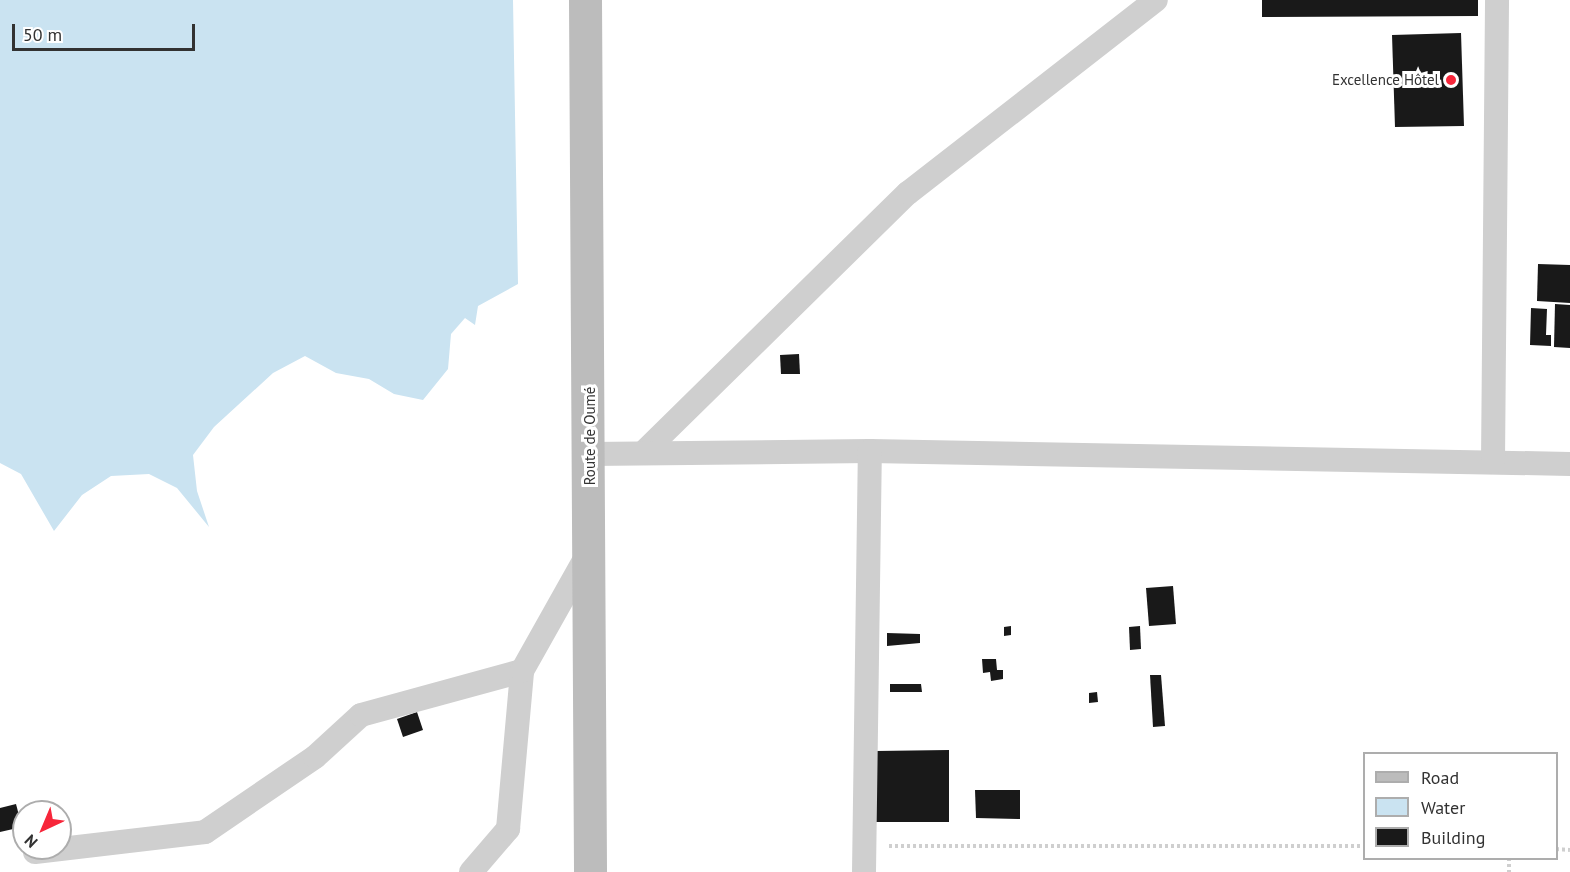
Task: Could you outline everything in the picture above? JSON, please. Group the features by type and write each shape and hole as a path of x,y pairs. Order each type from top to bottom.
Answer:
{"main road":[{"name":"Route de Oumé","path":"585,0 590,454 590,872"}],"street":[{"path":"643,453 908,193 1156,0"},
{"path":"1493,462 1497,0"},
{"path":"590,454 870,451 1570,464"},
{"path":"864,872 870,451"},
{"path":"471,872 508,829 522,671 590,549"},
{"path":"72,848 205,832 315,757 361,715 522,671"}],"path":[{"path":"864,846 1363,846"}],"water":[{"path":"0,0 513,0 518,284 478,306 475,325 465,318 451,334 448,369 423,400 394,394 369,379 336,373 305,356 273,373 214,427 193,455 197,491 209,527 177,488 149,474 111,476 82,495 54,531 21,474 0,463"}],"building":[{"path":"1262,0 1478,0 1478,16 1262,17"},
{"path":"1461,33 1464,126 1395,127 1392,35"},
{"path":"1538,264 1570,265 1570,303 1537,301"},
{"path":"1555,304 1570,305 1570,348 1554,347"},
{"path":"1531,308 1547,309 1546,335 1551,335 1551,346 1530,345"},
{"path":"799,354 800,374 781,374 780,355"},
{"path":"1173,586 1176,624 1149,626 1146,588"},
{"path":"1011,626 1011,635 1004,636 1004,627"},
{"path":"1140,626 1141,649 1130,650 1129,627"},
{"path":"887,633 920,634 920,643 887,646"},
{"path":"982,659 996,659 997,670 1003,670 1003,679 991,681 990,672 983,673"},
{"path":"1150,675 1161,675 1165,726 1153,727"},
{"path":"890,684 921,684 922,692 890,692"},
{"path":"1097,692 1098,702 1089,703 1089,693"},
{"path":"417,712 423,730 403,737 397,719"},
{"path":"949,750 949,822 876,822 876,751"},
{"path":"975,790 1020,790 1020,819 976,818"},
{"path":"12,805 12,829 0,832 0,808"}],"place":[{"name":"Excellence Hôtel","path":"1451,80"}]}
